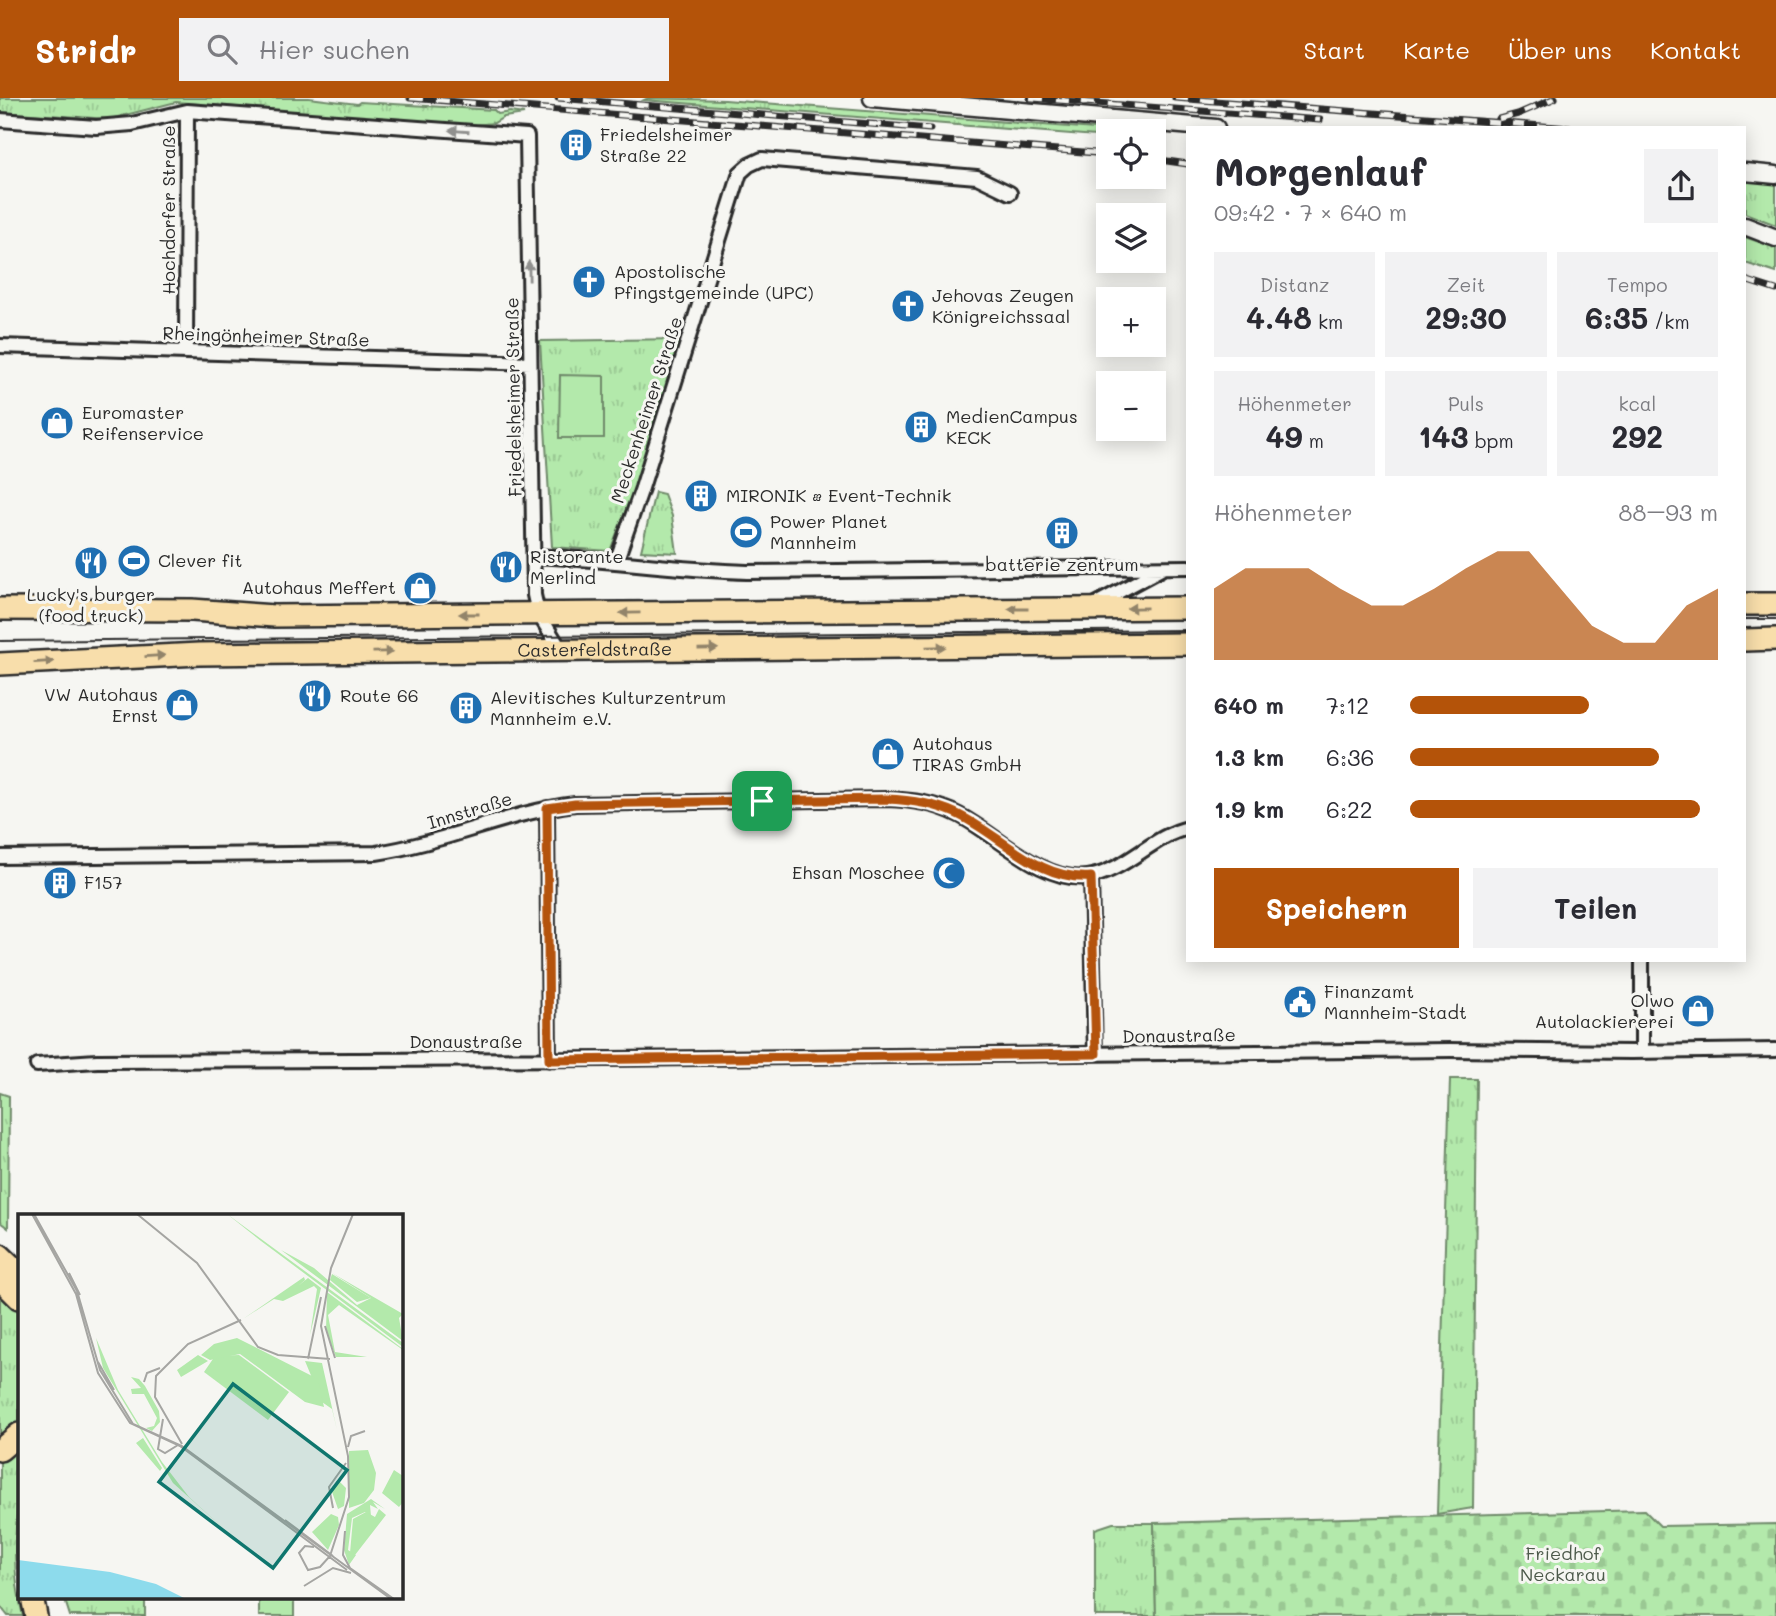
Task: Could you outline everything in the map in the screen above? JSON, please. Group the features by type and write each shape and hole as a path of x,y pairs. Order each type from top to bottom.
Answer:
{"main road":[{"path":"1746,604 1776,604"},
{"name":"Casterfeldstraße","path":"0,609 192,610 274,616 1186,608"},
{"path":"1746,640 1776,639"},
{"name":"Casterfeldstraße","path":"0,664 200,654 1186,644"},
{"path":"0,1255 18,1272"},
{"path":"0,1279 18,1296"},
{"path":"0,1450 18,1435"},
{"path":"32,1598 36,1616"}],"street":[{"path":"872,98 1193,126"},
{"path":"0,120 96,127 132,124 187,111"},
{"name":"Friedelsheimer Straße","path":"187,111 527,136 534,595 538,613 561,650"},
{"name":"Hochdorfer Straße","path":"186,351 187,111"},
{"name":"Meckenheimer Straße","path":"616,562 642,488 740,173 762,159 976,177 1010,193"},
{"path":"1746,172 1776,175"},
{"path":"1746,226 1776,238"},
{"name":"Rheingönheimer Straße","path":"0,346 530,363"},
{"name":"Casterfeldstraße","path":"534,556 576,557 676,569 747,572 1186,567"},
{"name":"Casterfeldstraße","path":"1086,609 1165,567"},
{"path":"0,597 32,608"},
{"name":"Innstraße","path":"0,857 376,853 407,848 506,817 575,804 886,799 917,801 956,814 1045,869 1064,876 1091,877"},
{"path":"547,808 549,1060"},
{"path":"1096,1054 1091,877 1122,863 1164,837 1186,829"},
{"path":"1642,962 1642,1052"},
{"name":"Donaustraße","path":"37,1065 97,1061 549,1060 1450,1050 1776,1050"}],"green space":[{"path":"0,98 309,98 357,104 360,102 494,110 498,114 524,114 504,117 494,123 464,126 176,102 110,119 0,112"},
{"path":"644,100 725,100 1096,129 1096,136"},
{"path":"1746,179 1776,182 1776,225 1746,213"},
{"path":"1746,237 1776,248 1776,273 1746,263"},
{"path":"681,339 643,465 610,551 552,547 540,341"},
{"path":"560,375 604,376 604,438 559,438"},
{"path":"655,492 664,494 672,516 677,553 641,551"},
{"path":"1450,1079 1477,1079 1473,1508 1437,1514"},
{"path":"0,1093 9,1096 8,1228 0,1222"},
{"path":"0,1287 18,1305 18,1426 0,1443"},
{"path":"18,1445 15,1555 18,1598 23,1616 8,1616 0,1606 0,1459"},
{"name":"Friedhof Neckarau","path":"1644,1510 1660,1526 1776,1524 1776,1616 1156,1616 1154,1523"},
{"path":"1113,1523 1154,1523 1156,1616 1095,1616 1095,1529"},
{"path":"64,1598 145,1598 145,1616 70,1616"},
{"path":"259,1598 294,1598 294,1616 259,1616"}],"tram line":[{"path":"1746,619 1776,619"},
{"path":"0,641 1186,630"}],"railway":[{"path":"410,98 1096,153"},
{"path":"558,98 930,129"},
{"path":"1030,98 1320,120"},
{"path":"1175,98 1543,126"},
{"path":"1499,119 1555,98"},
{"path":"1166,161 1186,164"},
{"path":"1746,280 1776,290"}],"place":[{"name":"Friedelsheimer Straße 22","path":"576,145"},
{"name":"Apostolische Pfingstgemeinde (UPC)","path":"589,282"},
{"name":"Jehovas Zeugen Königreichssaal","path":"908,306"},
{"name":"Euromaster Reifenservice","path":"57,423"},
{"name":"MedienCampus KECK","path":"921,427"},
{"name":"MIRONIK • Event-Technik","path":"701,496"},
{"name":"Power Planet Mannheim","path":"746,532"},
{"name":"batterie zentrum","path":"1062,533"},
{"name":"Clever fit","path":"134,561"},
{"name":"Lucky's burger (food truck)","path":"91,563"},
{"name":"Ristorante Merlind","path":"506,567"},
{"name":"Autohaus Meffert","path":"420,588"},
{"name":"Route 66","path":"315,696"},
{"name":"VW Autohaus Ernst","path":"182,705"},
{"name":"Alevitisches Kulturzentrum Mannheim e.V.","path":"466,708"},
{"name":"Autohaus TIRAS GmbH","path":"888,754"},
{"name":"Ehsan Moschee","path":"949,873"},
{"name":"F157","path":"60,883"},
{"name":"Finanzamt Mannheim-Stadt","path":"1300,1002"},
{"name":"Olwo Autolackiererei","path":"1698,1011"}],"route":[{"path":"886,799 930,804 966,819 1045,869 1064,876 1091,877 1096,1054 549,1060 547,808 575,804 762,801 886,799"}]}
